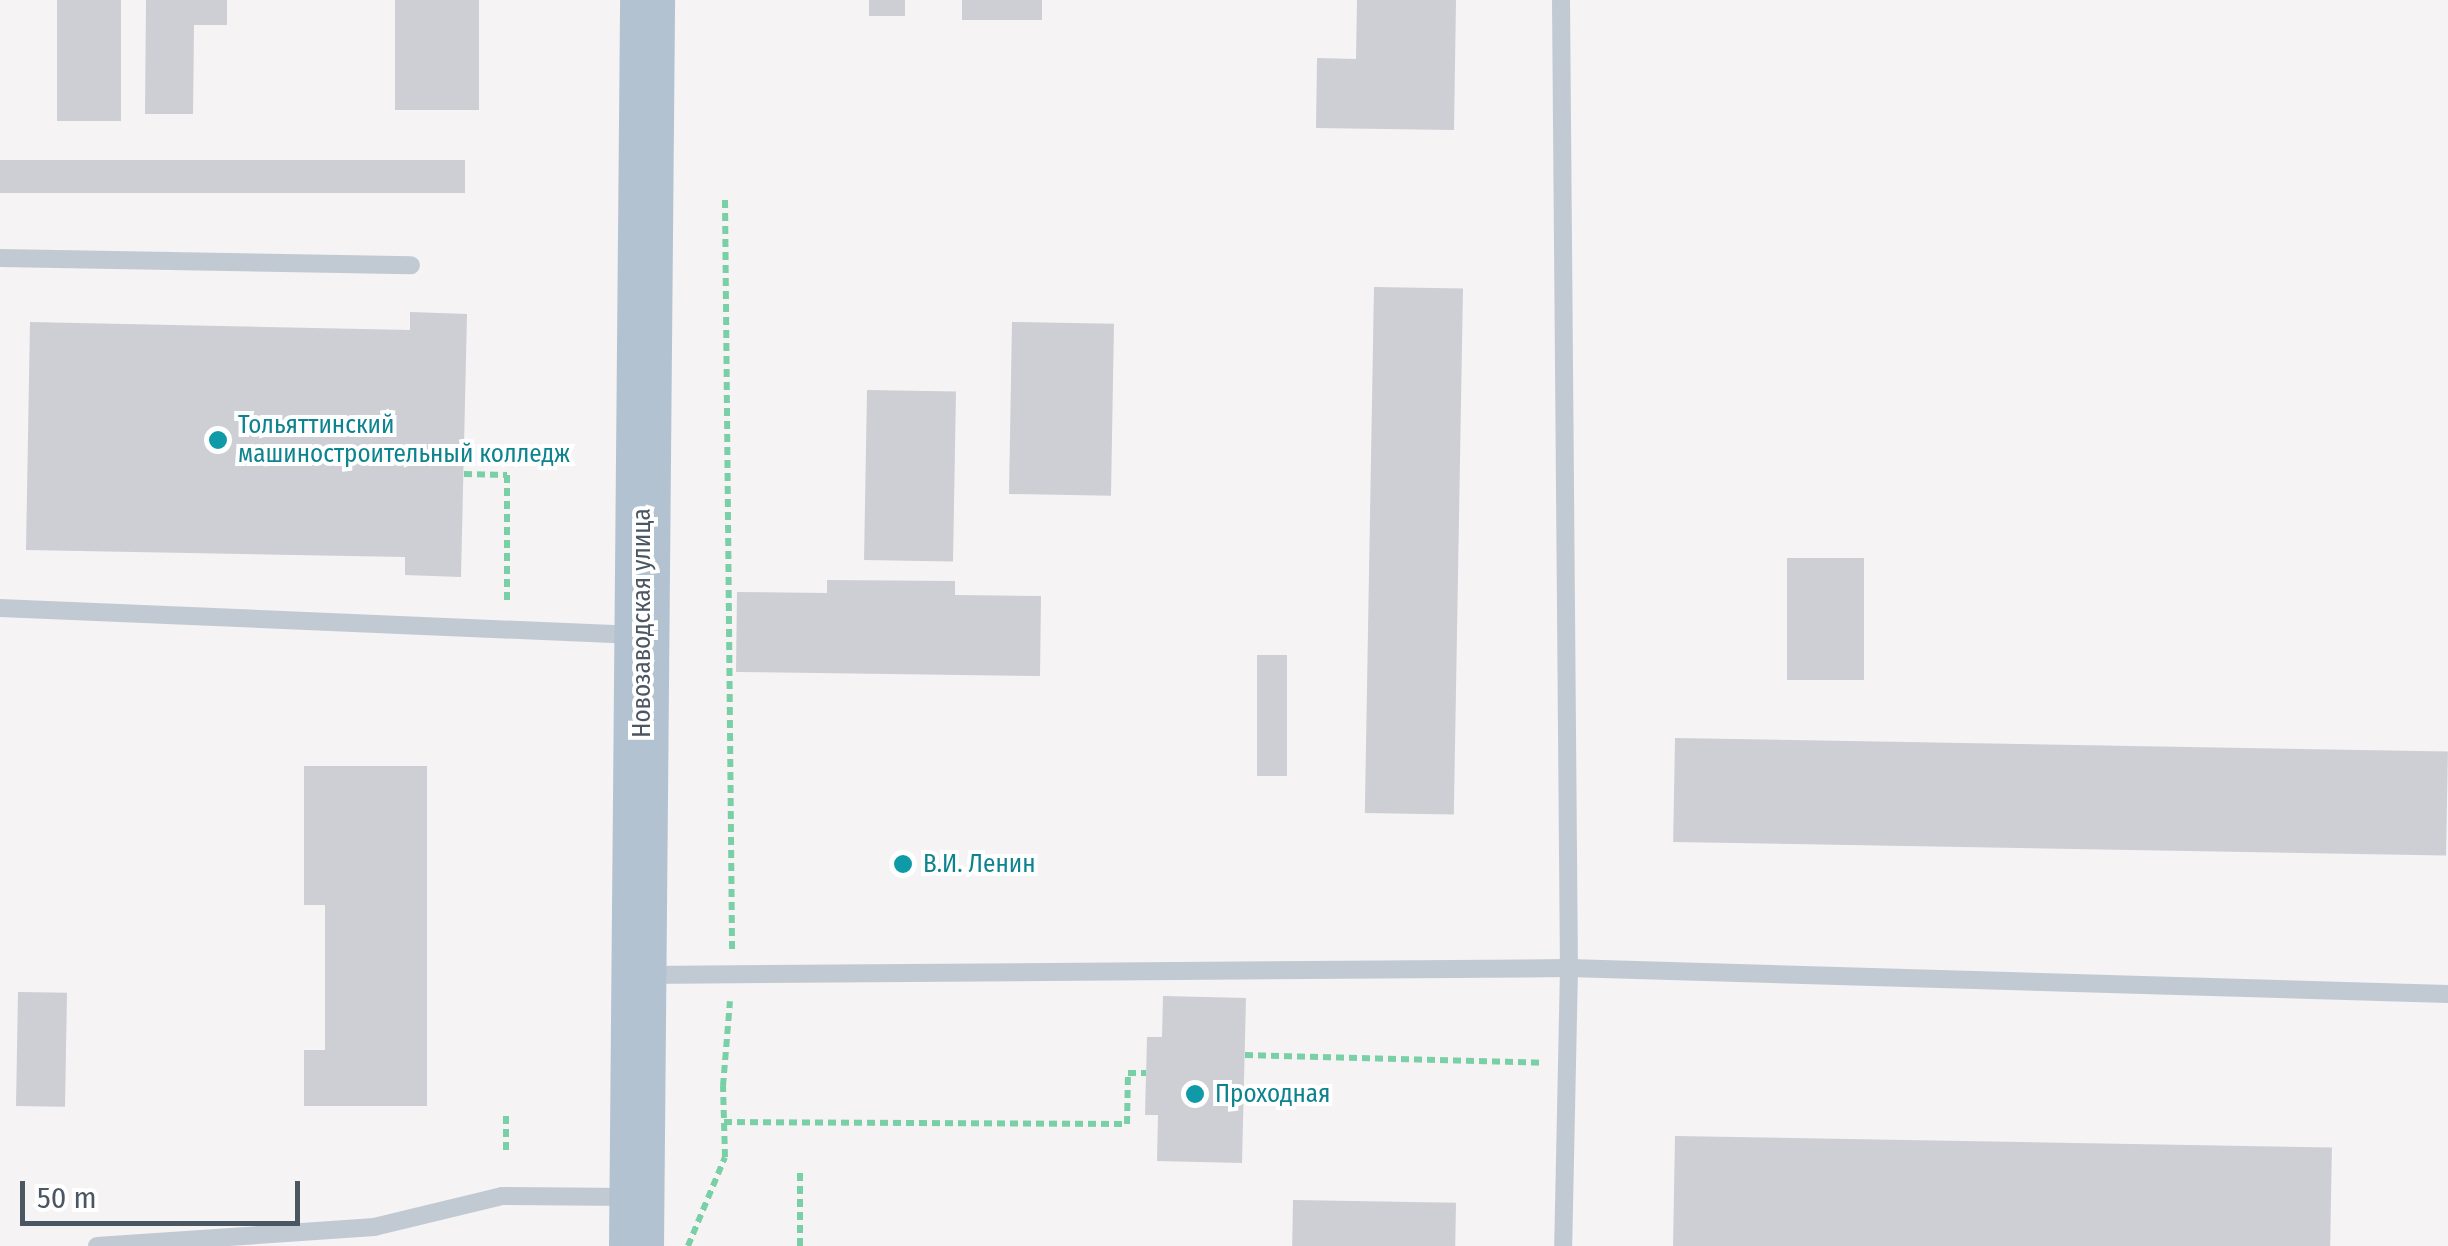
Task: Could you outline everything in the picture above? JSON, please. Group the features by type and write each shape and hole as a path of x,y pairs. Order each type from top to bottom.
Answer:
{"main road":[{"name":"Новозаводская улица","path":"636,1221 646,0"}],"lane":[{"path":"1561,0 1569,968 1562,1246"},
{"path":"0,258 410,266"},
{"path":"0,608 642,635"},
{"path":"639,974 732,977 1569,968 2448,994"},
{"path":"97,1246 364,1228 502,1196 636,1221"}],"path":[{"path":"688,1246 725,1157 723,1086 732,977 725,200"},
{"path":"464,474 507,475 508,629"},
{"path":"1245,1055 1566,1064"},
{"path":"724,1122 1127,1124 1128,1073 1146,1073"},
{"path":"506,1116 506,1156"},
{"path":"800,1173 800,1246"}],"building":[{"path":"57,0 121,0 121,121 57,121"},
{"path":"146,0 227,0 227,25 194,25 193,114 145,114"},
{"path":"395,0 479,0 479,110 395,110"},
{"path":"869,0 905,0 905,16 869,16"},
{"path":"962,0 1042,0 1042,20 962,20"},
{"path":"1357,0 1456,0 1454,130 1316,128 1317,58 1356,59"},
{"path":"0,160 465,160 465,193 0,193"},
{"path":"1374,287 1463,289 1454,814 1365,813"},
{"name":"Тольяттинский машиностроительный колледж","path":"410,312 467,314 461,577 405,575 405,557 26,550 30,322 410,330"},
{"path":"1012,322 1114,324 1111,496 1009,494"},
{"path":"867,390 956,392 953,562 864,560"},
{"path":"1787,558 1864,558 1864,680 1787,680"},
{"path":"827,580 955,581 955,595 1041,596 1040,676 736,672 737,592 827,593"},
{"path":"1257,655 1287,655 1287,776 1257,776"},
{"path":"1675,738 2448,751 2446,855 1673,842"},
{"path":"304,766 427,766 427,1106 304,1106 304,1050 325,1050 325,905 304,905"},
{"path":"18,992 67,993 65,1107 16,1106"},
{"name":"Проходная","path":"1163,996 1246,998 1242,1163 1157,1161 1158,1115 1145,1115 1147,1037 1162,1037"},
{"path":"1675,1136 2332,1147 2330,1246 1673,1246"},
{"path":"1293,1200 1456,1203 1455,1246 1292,1246"}],"place":[{"name":"Тольяттинский машиностроительный колледж","path":"218,440"},
{"name":"В.И. Ленин","path":"903,864"},
{"name":"Проходная","path":"1195,1094"}]}
